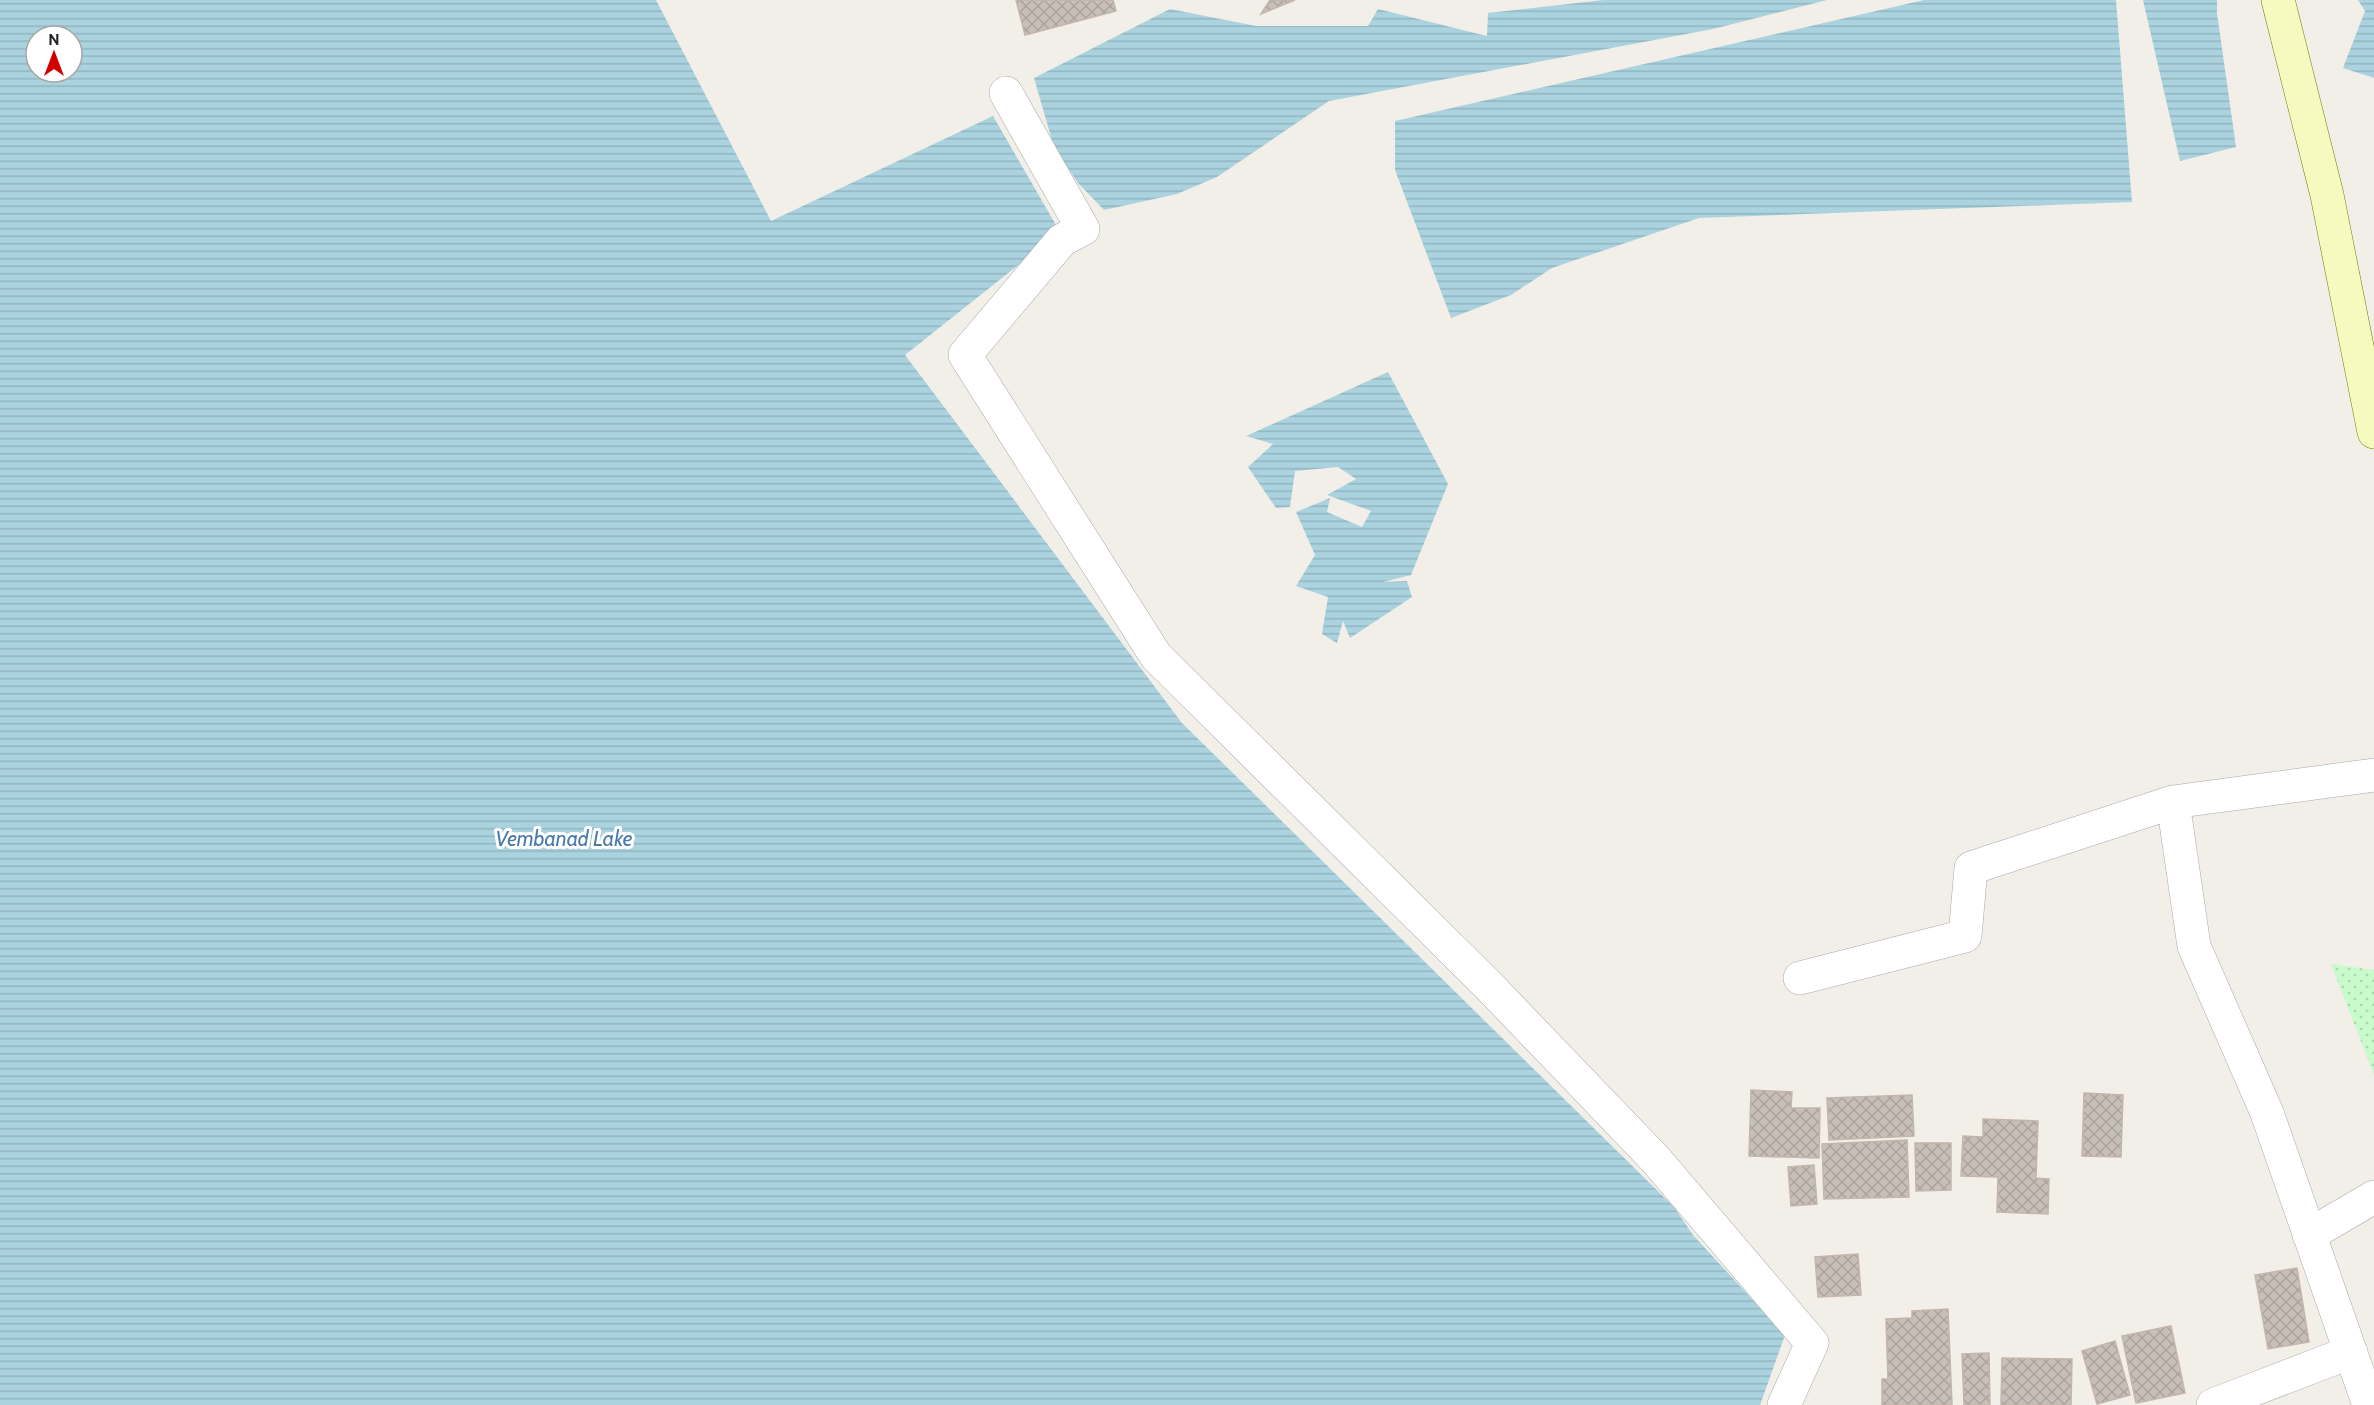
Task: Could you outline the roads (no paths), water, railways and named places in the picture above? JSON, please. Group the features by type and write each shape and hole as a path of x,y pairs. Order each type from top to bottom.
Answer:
{"main road":[{"path":"2278,0 2327,195 2374,432"}],"street":[{"path":"1006,93 1083,229 1062,240 965,355 1156,656 1488,985 1656,1160 1812,1343 1784,1405"},
{"path":"1800,978 1965,936 1971,868 2173,802 2374,775"},
{"path":"2173,802 2194,946 2267,1113 2369,1405"},
{"path":"2309,1235 2374,1197"},
{"path":"2213,1405 2351,1352"}],"water":[{"name":"Vembanad Lake","path":"0,0 656,0 771,221 993,116 1060,232 905,355 1182,723 1674,1207 1693,1235 1785,1335 1760,1405 0,1405"},
{"path":"1603,0 1827,0 1713,29 1329,101 1217,177 1177,194 1104,210 1078,183 1054,147 1034,78 1170,9 1256,26 1368,26 1378,9 1487,36 1488,13"},
{"path":"1924,0 2116,0 2132,202 1699,218 1552,268 1511,295 1451,318 1395,170 1395,121"},
{"path":"2143,0 2217,0 2236,147 2180,161"},
{"path":"2358,0 2374,0 2374,78 2343,68 2365,11"},
{"path":"1388,372 1448,484 1411,575 1383,582 1407,581 1412,597 1350,638 1343,621 1337,643 1322,634 1328,597 1296,586 1315,555 1296,512 1330,498 1327,512 1362,527 1371,511 1327,495 1356,479 1338,467 1295,471 1290,507 1276,508 1248,467 1273,444 1246,436"}]}
